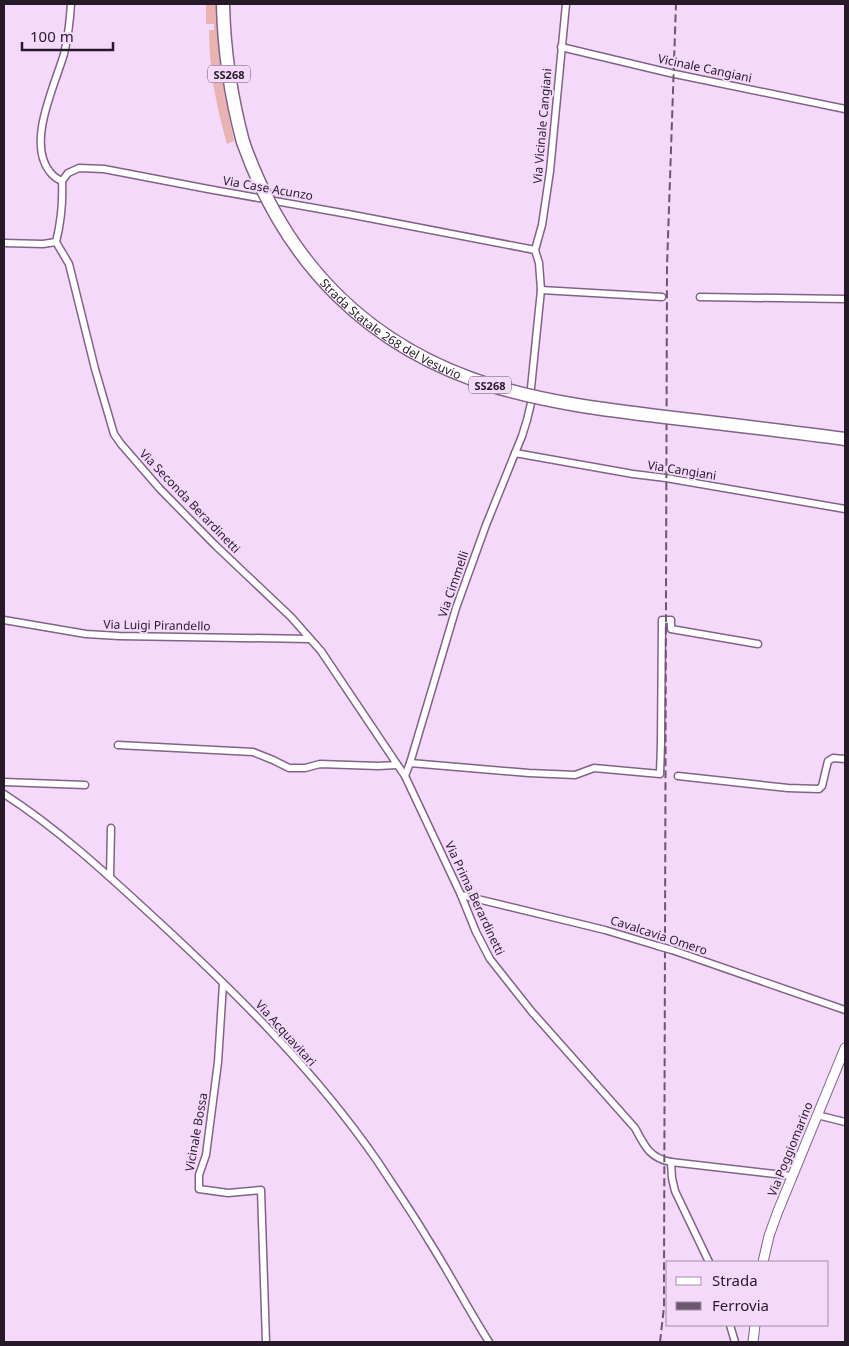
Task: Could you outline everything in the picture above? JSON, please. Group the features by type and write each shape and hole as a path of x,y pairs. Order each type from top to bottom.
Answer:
{"highway":[{"name":"Strada Statale 268 del Vesuvio","path":"223,4 231,92 243,142 260,187 283,229 312,267 333,291 362,318 430,362 493,386 516,392 563,402 643,414 845,439"}],"main road":[{"name":"Via Poggiomarino","path":"763,1261 773,1224 845,1048"},
{"path":"753,1342 755,1326"}],"street":[{"path":"4,243 43,244 56,242 63,196 62,181 54,176 44,165 41,134 50,95 64,54 71,4"},
{"name":"Via Vicinale Cangiani","path":"535,250 542,225 550,171 566,4"},
{"name":"Vicinale Cangiani","path":"561,46 662,71 845,109"},
{"name":"Via Case Acunzo","path":"62,181 68,173 79,168 104,169 535,250"},
{"name":"Via Seconda Berardinetti","path":"56,242 69,264 95,369 114,434 160,490 291,617 310,639"},
{"path":"532,388 541,290 539,263 535,250"},
{"path":"541,290 662,297"},
{"path":"700,298 845,300"},
{"name":"Via Cimmelli","path":"405,776 456,608 527,420 530,403"},
{"name":"Via Cangiani","path":"515,453 845,509"},
{"name":"Via Luigi Pirandello","path":"4,620 86,634 310,639"},
{"path":"410,763 529,773 576,775 594,768 660,774 662,743 662,620 671,620 672,630 758,644"},
{"name":"Via Prima Berardinetti","path":"310,639 336,672 405,776 490,959 532,1012 635,1128 644,1145 651,1153 655,1157 672,1162 792,1176"},
{"path":"118,745 253,752 288,768 305,768 320,764 398,765"},
{"path":"678,776 788,788 819,789 822,786 828,761 833,758 845,759"},
{"path":"4,782 85,785"},
{"name":"Via Acquavitari","path":"4,794 73,845 110,877 194,954 284,1044 351,1125 377,1161 414,1217 489,1342"},
{"path":"110,877 112,828"},
{"name":"Cavalcavia Omero","path":"461,895 605,930 672,950 845,1010"},
{"name":"Vicinale Bossa","path":"223,984 218,1062 206,1155 199,1175 199,1189 228,1193 262,1190 266,1342"},
{"path":"817,1115 845,1122"},
{"path":"672,1162 672,1178 675,1191 709,1261"},
{"path":"730,1326 735,1342"}],"shaded area":[{"path":"206,4 216,4 222,73 234,141 227,144 216,101 212,73 209,30 214,30 214,24 206,24"}],"railway":[{"path":"660,1342 664,1307 667,266 676,4"}]}
